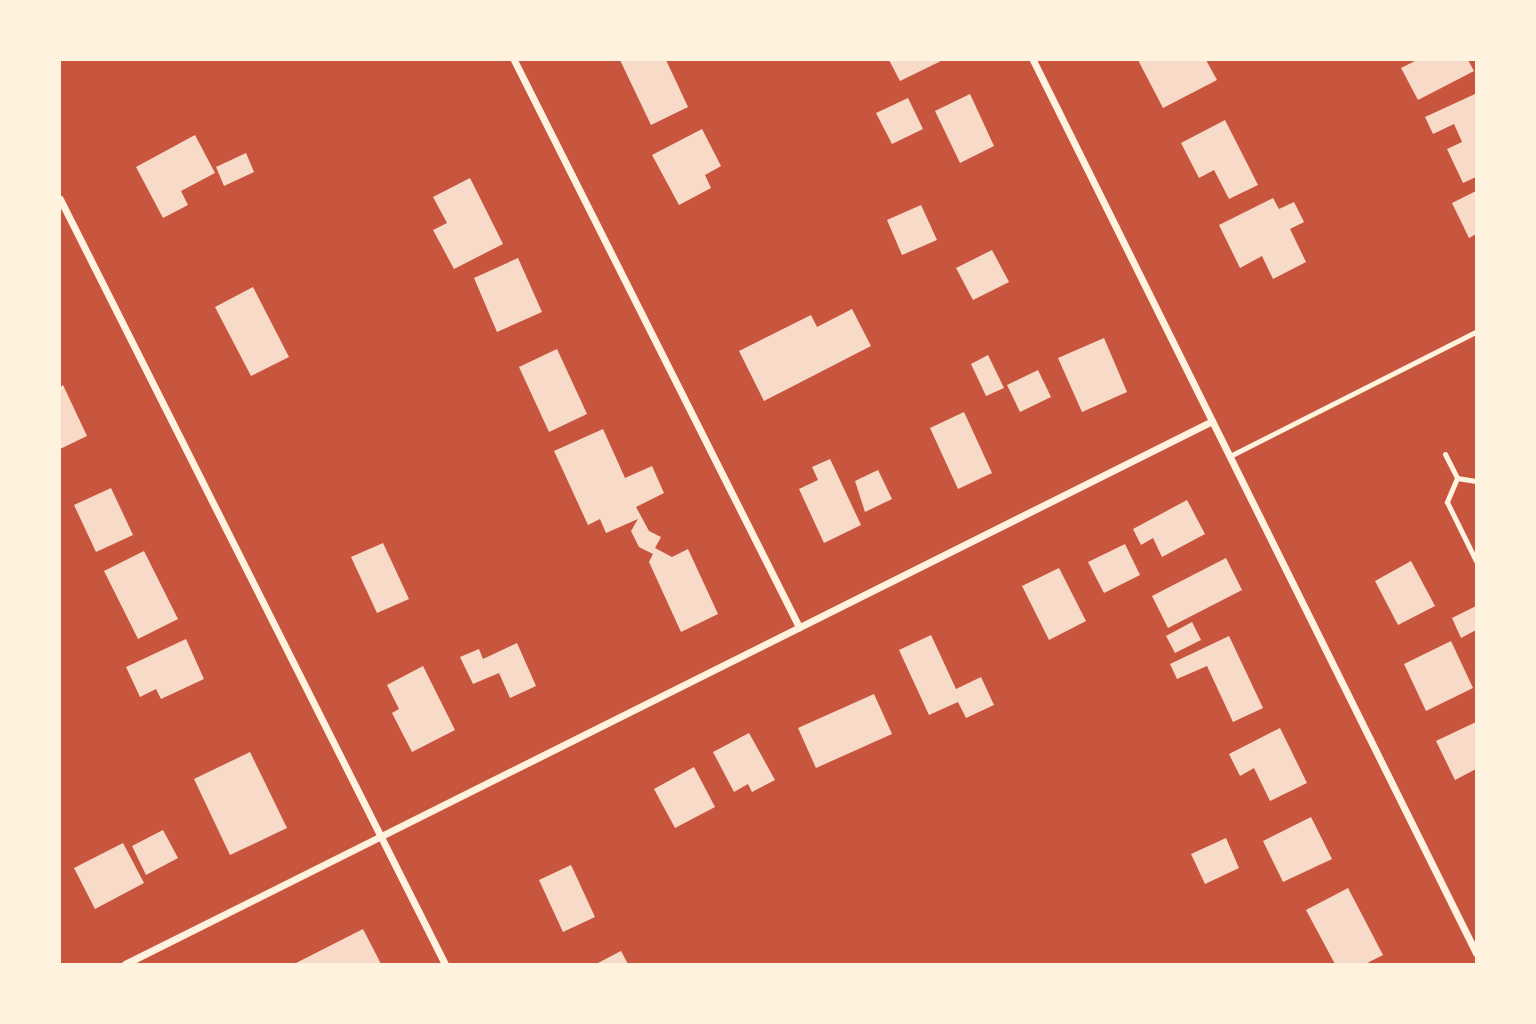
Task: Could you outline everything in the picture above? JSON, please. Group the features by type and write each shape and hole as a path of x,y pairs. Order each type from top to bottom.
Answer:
{"street":[{"path":"514,60 799,627"},
{"path":"1033,60 1476,953"},
{"path":"60,199 445,964"},
{"path":"125,964 1212,421"}],"lane":[{"path":"1230,456 1476,332"},
{"path":"1446,454 1457,478 1447,502 1476,561"},
{"path":"1457,478 1476,481"}],"building":[{"path":"620,60 666,60 688,107 651,125"},
{"path":"889,60 943,60 900,81"},
{"path":"1138,60 1206,60 1217,80 1163,108"},
{"path":"1417,60 1468,60 1474,71 1418,100 1401,68"},
{"path":"970,94 994,146 960,163 935,111"},
{"path":"1475,94 1476,177 1463,183 1447,149 1462,142 1454,124 1433,134 1425,117"},
{"path":"908,98 923,129 892,144 876,113"},
{"path":"1225,120 1258,185 1229,199 1214,170 1199,178 1181,143"},
{"path":"702,129 721,166 705,175 711,188 679,205 652,155"},
{"path":"195,135 215,173 181,191 188,205 163,218 136,167"},
{"path":"246,153 254,172 224,186 216,167"},
{"path":"470,178 503,244 454,269 433,230 447,223 433,197"},
{"path":"1476,191 1476,234 1469,238 1452,203"},
{"path":"1273,198 1279,209 1294,202 1304,222 1290,229 1306,262 1273,279 1262,256 1240,268 1219,225"},
{"path":"921,205 937,240 902,255 887,220"},
{"path":"992,250 1009,282 973,300 956,268"},
{"path":"518,258 542,312 497,332 474,278"},
{"path":"253,287 289,357 251,376 215,307"},
{"path":"852,309 871,346 764,401 739,351 811,315 817,327"},
{"path":"1104,338 1127,392 1082,412 1058,358"},
{"path":"557,349 587,414 549,432 519,367"},
{"path":"988,355 1004,388 986,396 971,364"},
{"path":"1038,370 1051,397 1020,412 1007,385"},
{"path":"63,385 87,436 60,449 60,387"},
{"path":"964,412 992,473 958,489 930,428"},
{"path":"603,429 625,478 652,466 664,493 636,507 649,531 661,537 655,548 672,557 688,549 718,614 681,632 649,562 653,554 639,547 631,531 638,519 606,533 600,519 588,525 554,451"},
{"path":"830,459 861,525 824,543 799,489 818,480 812,467"},
{"path":"878,470 892,499 865,512 855,481"},
{"path":"111,488 133,535 96,552 74,505"},
{"path":"1187,500 1205,534 1162,557 1153,538 1141,545 1133,529"},
{"path":"383,543 409,599 377,613 351,557"},
{"path":"1125,544 1140,575 1104,593 1088,562"},
{"path":"144,551 178,619 138,639 104,571"},
{"path":"1226,558 1242,590 1168,628 1152,596"},
{"path":"1411,561 1435,606 1398,625 1375,581"},
{"path":"1059,568 1086,621 1049,640 1022,586"},
{"path":"1476,606 1476,630 1461,638 1452,618"},
{"path":"1192,622 1201,640 1175,653 1166,636"},
{"path":"931,635 956,689 981,677 994,705 966,718 958,702 929,715 899,650"},
{"path":"1229,636 1263,708 1233,722 1207,666 1177,679 1170,664"},
{"path":"186,639 204,679 161,699 156,689 140,697 126,667"},
{"path":"1451,641 1473,688 1426,711 1404,664"},
{"path":"517,643 536,686 510,698 499,673 473,684 460,657 479,649 483,659"},
{"path":"423,666 455,730 412,752 392,713 399,709 387,685"},
{"path":"874,694 892,734 816,768 798,728"},
{"path":"1476,722 1476,769 1455,780 1436,741"},
{"path":"1280,728 1307,783 1270,801 1254,768 1240,776 1229,754"},
{"path":"749,733 775,780 752,792 748,784 734,792 713,752"},
{"path":"250,752 287,828 230,855 194,779"},
{"path":"694,767 715,807 675,828 654,789"},
{"path":"1311,817 1332,859 1283,882 1263,841"},
{"path":"163,830 178,858 146,875 132,846"},
{"path":"1226,838 1239,868 1205,884 1191,854"},
{"path":"123,843 144,883 95,909 74,868"},
{"path":"571,865 595,917 563,932 539,880"},
{"path":"1348,888 1383,955 1365,964 1335,964 1306,910"},
{"path":"363,929 381,964 294,964"},
{"path":"621,951 628,964 596,964"}]}
